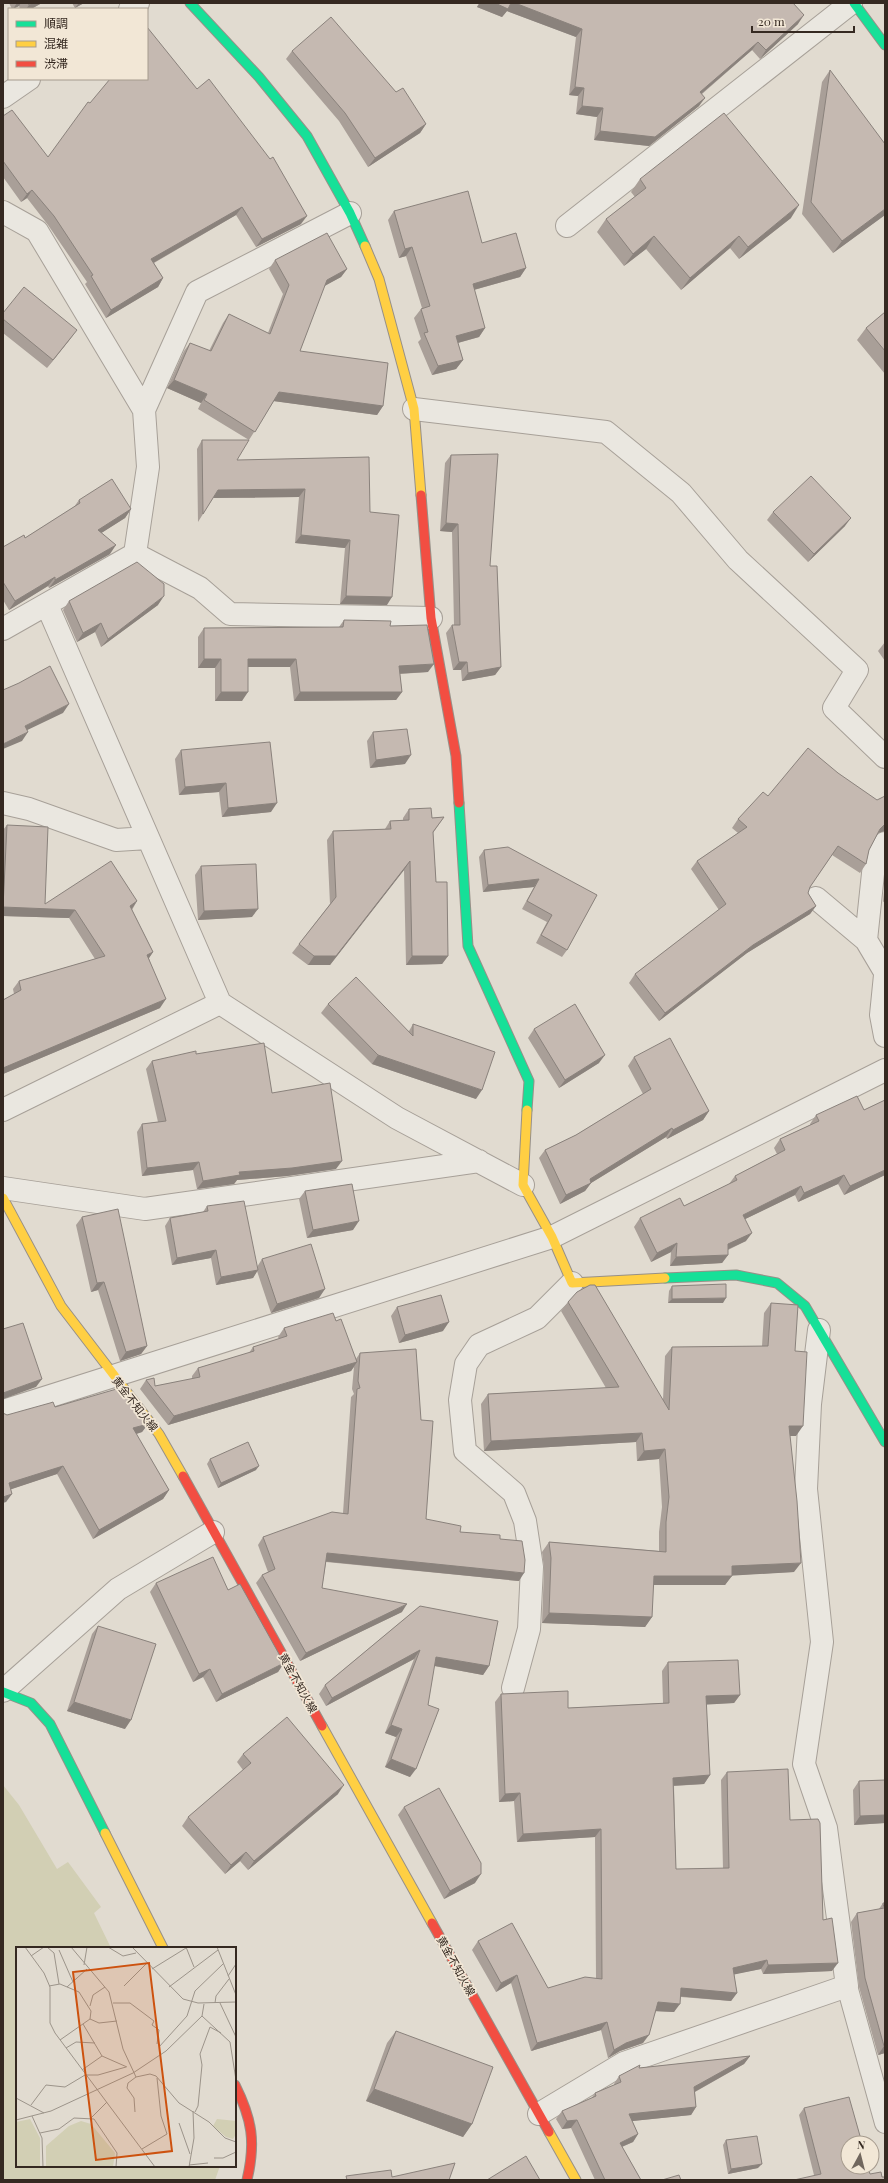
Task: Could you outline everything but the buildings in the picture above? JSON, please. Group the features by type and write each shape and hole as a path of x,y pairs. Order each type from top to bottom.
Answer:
{"street":[{"path":"190,3 260,77 307,136 350,213 380,279 414,409 431,618 456,756 468,946 529,1081 522,1185"},
{"path":"567,226 853,3 885,45"},
{"path":"3,97 28,80"},
{"path":"3,212 37,231 144,410 148,467 135,554"},
{"path":"144,410 197,292 350,213"},
{"path":"414,409 606,432 681,493 738,560 857,670 834,708 885,757"},
{"path":"135,554 200,588 230,614 431,618"},
{"path":"3,629 47,606 135,554"},
{"path":"47,606 220,1003 397,1118 522,1185 552,1237 572,1283"},
{"path":"3,803 29,809 116,840 148,838"},
{"path":"866,940 874,864 885,843"},
{"path":"816,898 866,940 885,972"},
{"path":"885,975 881,1016 885,1036"},
{"path":"3,1110 220,1003"},
{"path":"3,1411 552,1237 885,1070"},
{"path":"3,1188 145,1209 479,1161"},
{"name":"黄金不知火線","path":"3,1198 61,1306 159,1434 576,2180"},
{"path":"513,1688 529,1629 532,1567 525,1521 514,1493 466,1451 460,1400 466,1364 478,1345 537,1318 572,1283 736,1275 777,1283 805,1306 885,1442"},
{"path":"540,2114 624,2063 847,1986 826,1828 804,1764 822,1642 806,1489 810,1404 819,1330"},
{"path":"162,1947 50,1724 31,1703 3,1692 118,1589 213,1532"},
{"path":"236,2087 253,2126 252,2160 247,2180"}],"lane":[{"path":"847,1986 885,2123"}],"shaded area":[{"path":"3,1785 19,1805 57,1869 68,1862 101,1907 94,1913 111,1947 16,1947 16,2167 220,2167 215,2180 3,2180"}],"traffic: fast":[{"path":"190,3 259,77 307,136 350,213 365,246"},
{"path":"854,3 885,45"},
{"path":"459,803 468,946 529,1081 527,1110"},
{"path":"665,1278 736,1275 777,1283 805,1306 885,1442"},
{"path":"3,1692 31,1703 50,1724 105,1833"}],"traffic: slow":[{"path":"365,246 379,279 414,409 421,495"},
{"path":"527,1110 523,1185 552,1237 572,1283 665,1278"},
{"path":"3,1198 61,1306 159,1434 183,1476"},
{"path":"322,1726 432,1923"},
{"path":"105,1833 162,1947"},
{"path":"549,2132 576,2180"}],"traffic: jam":[{"path":"421,495 431,618 456,756 459,803"},
{"path":"183,1476 322,1726"},
{"path":"432,1923 549,2132"},
{"path":"236,2087 249,2120 251,2131 252,2142 247,2180"}]}
